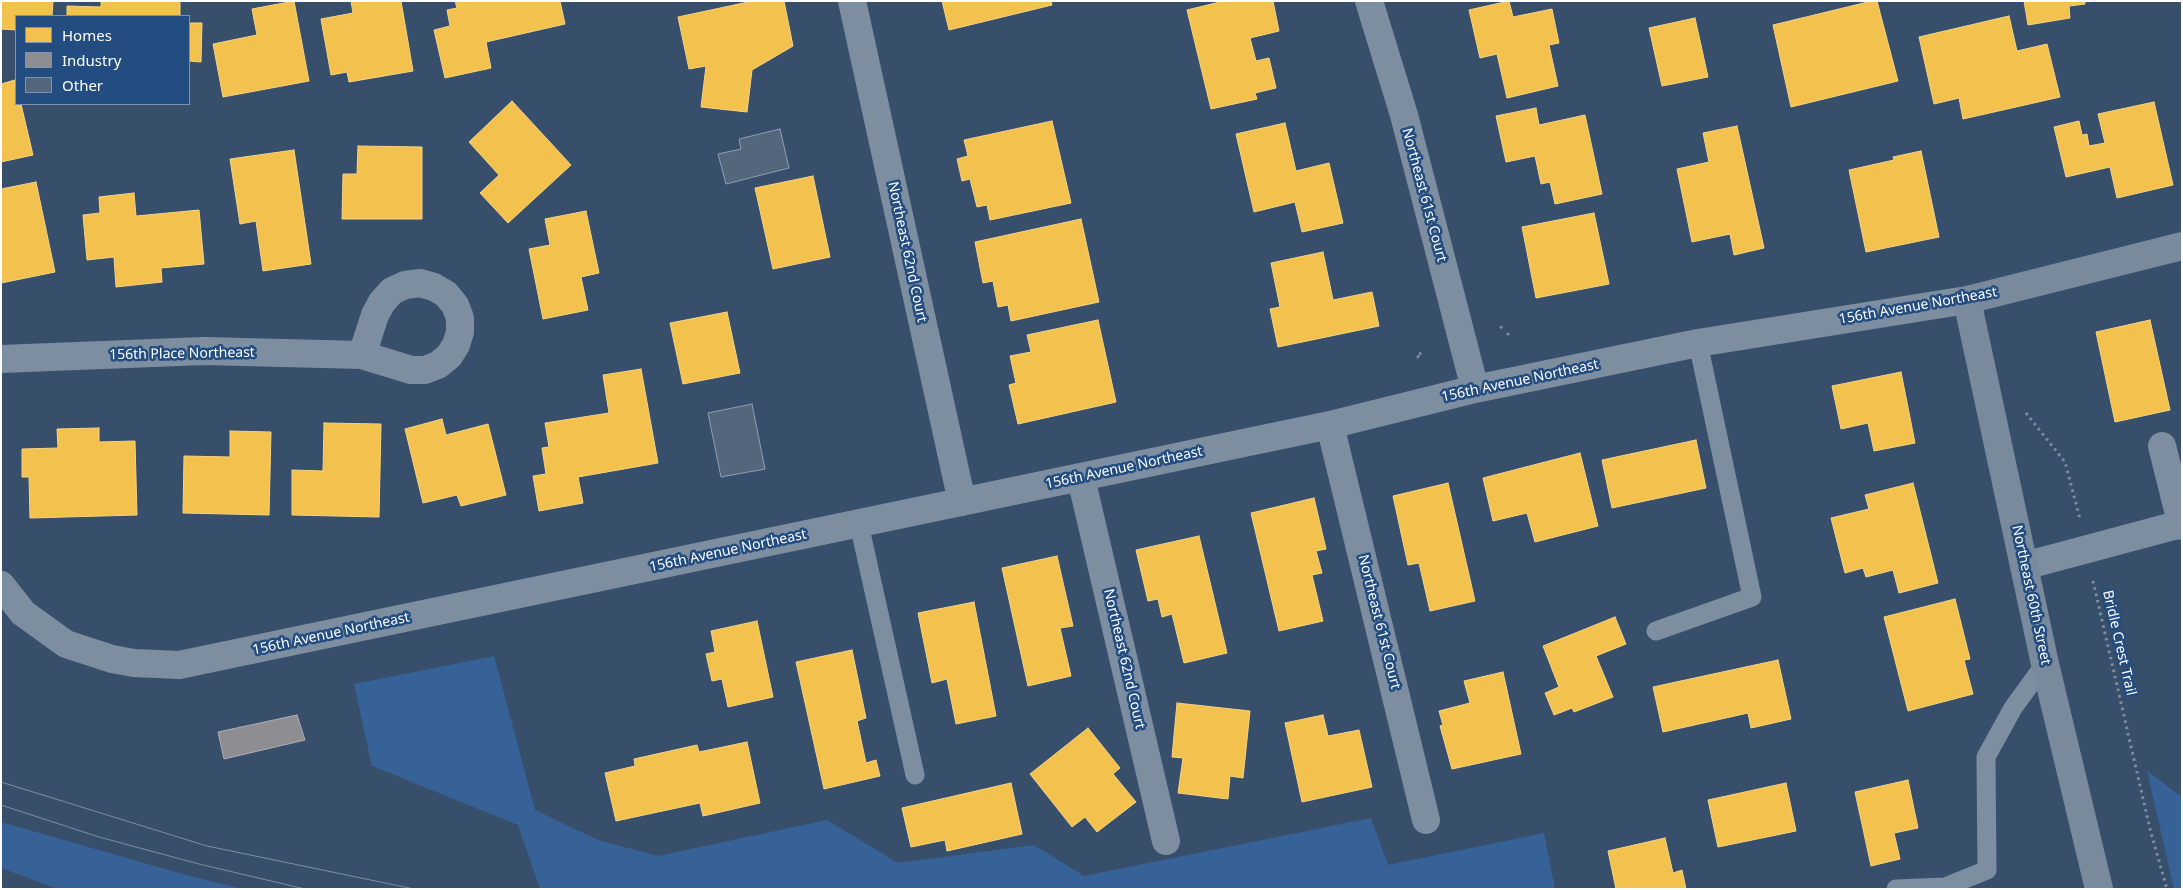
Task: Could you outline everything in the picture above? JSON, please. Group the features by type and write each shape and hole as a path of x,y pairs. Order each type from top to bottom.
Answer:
{"street":[{"name":"Northeast 62nd Court","path":"852,1 962,502"},
{"name":"Northeast 61st Court","path":"1369,1 1404,115 1475,389"},
{"name":"156th Avenue Northeast","path":"1,585 23,613 66,644 112,659 134,663 179,665 1081,478 1330,425 1475,389 1698,343 1967,300 2182,246"},
{"name":"Northeast 60th Street","path":"1967,300 2045,664 2099,889"},
{"name":"156th Place Northeast","path":"1,359 204,351 362,355"},
{"name":"Northeast 61st Court","path":"1330,425 1426,820"},
{"path":"2024,566 2181,525 2162,446"},
{"name":"Northeast 62nd Court","path":"1081,478 1166,841"}],"lane":[{"path":"1656,631 1752,597 1698,343"},
{"path":"859,524 915,775"},
{"path":"1896,889 1945,887 1988,870 1986,757 2013,708 2045,664"}],"path":[{"path":"1500,326 1502,331"},
{"path":"1419,356 1425,352"},
{"name":"Bridle Crest Trail","path":"2026,413 2065,462 2150,829 2168,889"}],"shaded area":[{"path":"494,656 535,810 598,840 658,856 827,820 898,863 1034,845 1084,876 1371,818 1388,865 1544,833 1555,889 540,889 518,825 372,766 354,684"},
{"path":"2147,771 2182,797 2182,889 2174,889"},
{"path":"1,822 186,875 243,889 58,889 1,868"}],"building: Homes":[{"path":"1,1 53,1 52,15 15,15 15,30 1,29"},
{"path":"101,1 180,1 180,15 67,15 67,6 101,7"},
{"path":"294,1 309,81 223,97 213,44 257,35 252,9"},
{"path":"351,1 401,1 413,71 349,82 347,72 331,75 321,19 353,13"},
{"path":"455,1 560,1 565,24 486,42 491,68 445,78 434,30 450,26 447,10 457,8"},
{"path":"753,1 784,1 793,46 752,70 747,112 701,107 706,66 689,69 678,17"},
{"path":"942,1 1051,1 1052,5 949,30"},
{"path":"1224,1 1273,1 1279,31 1250,38 1256,61 1269,58 1276,88 1255,93 1257,99 1211,109 1187,10"},
{"path":"1509,1 1513,17 1552,9 1559,43 1549,45 1558,86 1507,98 1497,54 1480,58 1469,10"},
{"path":"1877,1 1898,81 1791,107 1773,25"},
{"path":"2024,1 2085,1 2085,4 2069,6 2070,18 2028,25"},
{"path":"2009,16 2017,51 2047,44 2060,97 1963,119 1959,98 1934,104 1919,37"},
{"path":"1695,18 1708,77 1662,86 1649,28"},
{"path":"190,23 202,23 201,62 190,61"},
{"path":"15,80 15,105 21,105 33,155 1,162 1,84"},
{"path":"512,101 571,165 508,223 480,193 499,175 469,142"},
{"path":"2154,102 2173,185 2117,198 2110,167 2066,177 2054,127 2079,121 2082,135 2087,134 2089,146 2105,143 2098,114"},
{"path":"1536,108 1539,125 1585,115 1602,194 1555,204 1550,182 1541,184 1535,156 1506,162 1496,116"},
{"path":"1052,121 1071,203 990,220 987,205 977,207 970,179 962,181 957,159 968,156 964,140"},
{"path":"1285,123 1296,171 1329,163 1343,223 1302,232 1295,202 1254,212 1236,134"},
{"path":"1737,126 1764,248 1734,255 1730,234 1692,242 1677,169 1709,162 1703,133"},
{"path":"358,146 422,147 422,219 342,219 343,174 357,174"},
{"path":"294,150 311,264 263,271 256,221 240,224 230,159"},
{"path":"1921,151 1939,237 1866,252 1849,170 1894,160 1893,157"},
{"path":"813,176 830,257 773,269 755,188"},
{"path":"36,182 55,272 1,283 1,189"},
{"path":"134,193 136,216 199,210 204,264 161,268 162,282 116,287 114,257 87,260 83,215 100,213 99,197"},
{"path":"586,211 599,273 581,277 588,310 543,319 529,249 550,245 545,219"},
{"path":"1594,213 1609,284 1536,298 1522,227"},
{"path":"1081,219 1099,302 1011,321 1008,305 998,307 993,281 983,283 975,242"},
{"path":"1323,252 1333,300 1372,292 1379,326 1278,347 1270,309 1280,307 1271,263"},
{"path":"727,312 740,373 683,384 670,323"},
{"path":"1098,320 1116,402 1018,424 1009,385 1016,383 1010,356 1031,352 1027,335"},
{"path":"2150,320 2170,410 2115,422 2096,332"},
{"path":"641,369 658,463 578,477 583,503 539,511 533,476 546,474 542,448 549,447 545,423 609,413 603,375"},
{"path":"1901,372 1915,443 1874,451 1868,423 1841,429 1832,386"},
{"path":"442,419 446,435 488,424 506,495 461,506 457,495 423,503 405,429"},
{"path":"324,423 381,424 379,517 292,515 292,470 323,471"},
{"path":"99,428 99,442 135,441 137,515 30,518 29,477 22,477 22,449 58,448 57,429"},
{"path":"230,431 271,432 269,515 183,513 184,456 230,457"},
{"path":"1696,440 1706,488 1612,508 1602,460"},
{"path":"1580,453 1598,526 1535,542 1527,513 1493,521 1483,478"},
{"path":"1448,483 1475,601 1430,611 1419,563 1408,565 1393,496"},
{"path":"1913,483 1938,583 1899,593 1893,570 1866,577 1863,568 1845,573 1831,518 1869,509 1865,495"},
{"path":"1314,498 1326,549 1316,551 1322,573 1312,575 1323,621 1279,631 1251,513"},
{"path":"1199,536 1227,653 1184,663 1172,614 1162,617 1158,599 1148,601 1136,550"},
{"path":"1057,556 1073,626 1060,628 1071,676 1028,686 1002,568"},
{"path":"1955,599 1970,659 1964,660 1973,694 1908,711 1884,617"},
{"path":"974,602 996,716 956,724 947,679 932,683 918,613"},
{"path":"1615,617 1626,644 1596,656 1613,697 1574,712 1572,708 1554,715 1545,693 1559,687 1543,646"},
{"path":"757,621 773,697 728,707 722,679 712,681 706,654 715,652 711,631"},
{"path":"852,650 866,718 857,721 866,763 876,760 880,776 824,789 796,662"},
{"path":"1778,660 1791,719 1751,728 1748,713 1663,732 1653,687"},
{"path":"1503,672 1521,754 1452,769 1440,726 1443,725 1439,711 1470,703 1464,681"},
{"path":"1177,703 1250,711 1243,778 1230,776 1228,799 1178,793 1183,758 1172,757"},
{"path":"1323,715 1328,736 1359,730 1372,787 1302,802 1285,723"},
{"path":"1088,728 1120,768 1113,774 1136,802 1097,832 1085,817 1072,827 1030,774"},
{"path":"747,742 760,803 703,816 700,803 616,821 605,773 635,766 634,759 697,745 699,752"},
{"path":"1908,780 1918,828 1894,833 1900,859 1871,866 1855,792"},
{"path":"1011,783 1022,834 947,851 945,840 911,847 902,808"},
{"path":"1786,783 1796,831 1718,847 1708,800"},
{"path":"1665,838 1673,873 1682,870 1686,889 1616,889 1608,851"}],"building: Industry":[{"path":"297,715 305,740 224,759 218,732"}],"building: Other":[{"path":"780,129 789,168 726,184 718,154 741,149 739,139"},
{"path":"752,404 765,469 721,477 708,413"}],"tram line":[{"path":"1,782 207,846 414,889"},
{"path":"1,805 99,837 199,864 305,889"}]}
